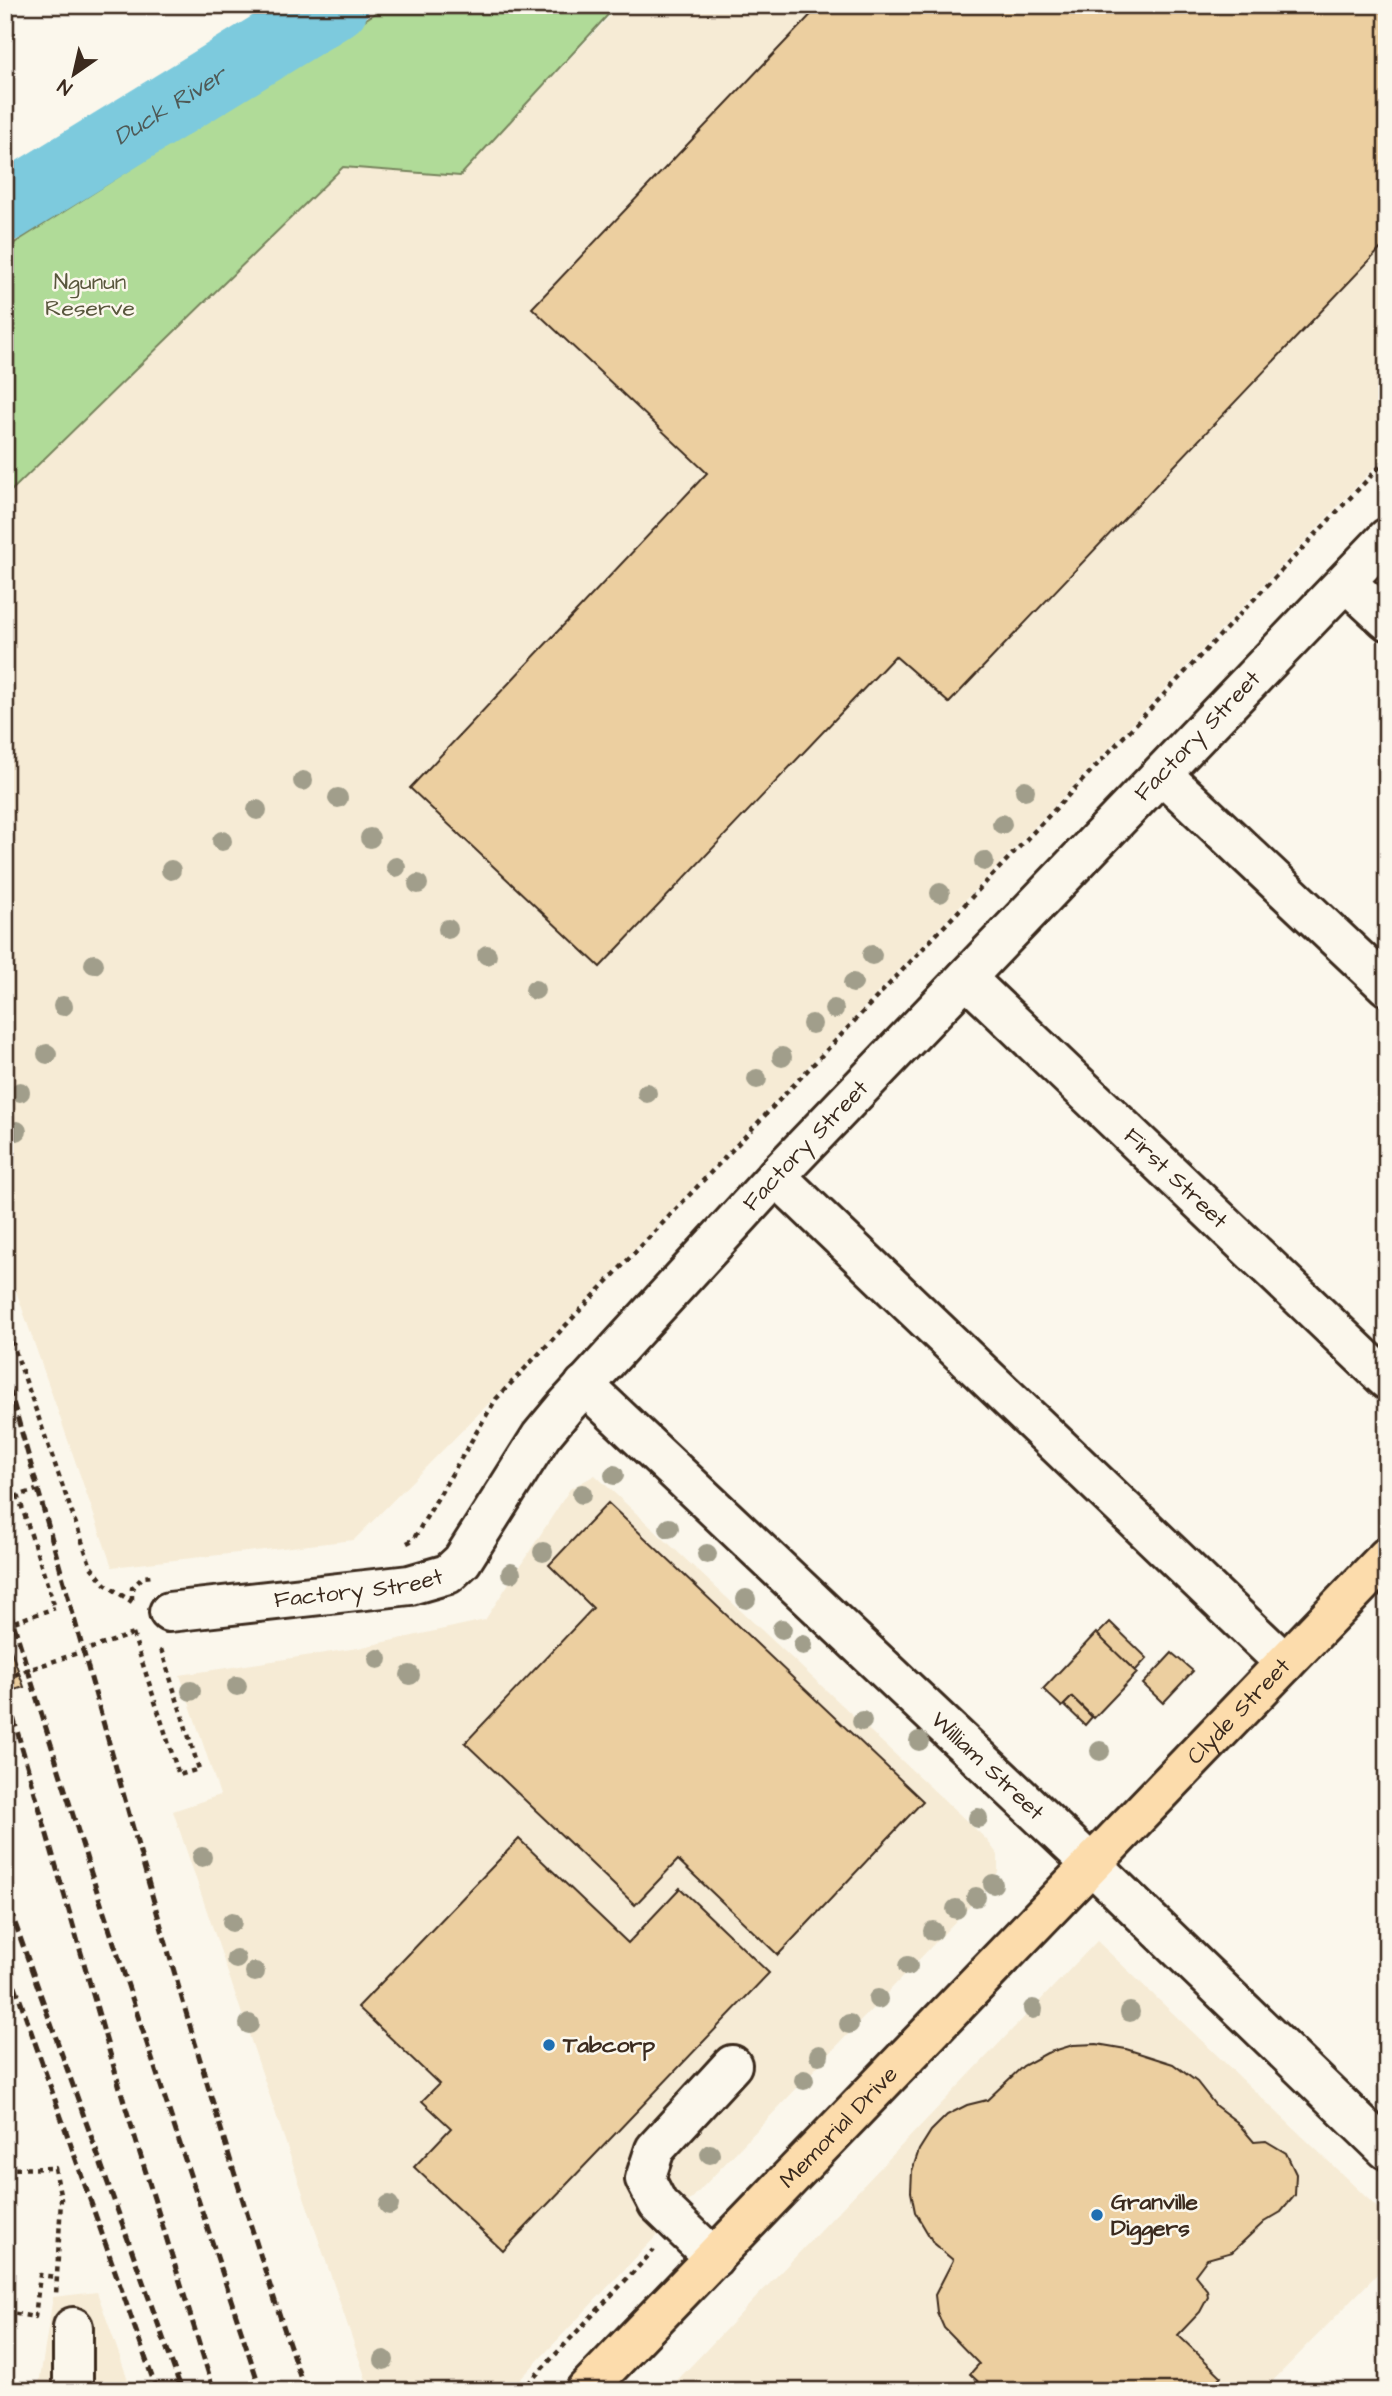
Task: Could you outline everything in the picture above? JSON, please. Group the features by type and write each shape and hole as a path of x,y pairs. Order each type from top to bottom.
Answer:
{"main road":[{"name":"Clyde Street","path":"1091,1864 1387,1557"},
{"name":"Memorial Drive","path":"585,2391 1091,1864"}],"street":[{"name":"Factory Street","path":"156,1620 410,1585 448,1574 472,1548 541,1436 584,1385 776,1176 1387,538"},
{"path":"1346,582 1387,620"},
{"path":"1163,774 1387,986"},
{"name":"First Street","path":"966,978 1387,1380"},
{"path":"776,1176 1285,1663"},
{"name":"William Street","path":"584,1385 1091,1864 1387,2150"},
{"path":"715,2258 658,2204 645,2179 655,2149 732,2065"},
{"path":"73,2326 73,2391"}],"path":[{"path":"404,1545 413,1540 496,1399 1387,459"},
{"path":"5,1322 92,1567 105,1584 156,1620 199,1769 180,1775 133,1634 5,1678"},
{"path":"5,1500 36,1490"},
{"path":"5,1625 55,1608 18,1495"},
{"path":"131,1602 132,1588 143,1577 156,1575"},
{"path":"5,2169 55,2168 61,2200 56,2297 73,2326"},
{"path":"521,2391 678,2224"},
{"path":"5,2312 35,2317 40,2275 55,2277"}],"shaded area":[{"path":"620,5 1387,5 1387,454 504,1388 354,1540 112,1567 5,1259 5,497 343,167 460,176"},
{"path":"595,1475 986,1839 998,1855 998,1872 988,1887 509,2391 370,2391 173,1811 220,1795 180,1675 358,1648 485,1620 570,1489"},
{"path":"1097,1941 1387,2217 1387,2264 1263,2391 667,2391"},
{"path":"97,2292 132,2391 38,2391 53,2297"}],"green space":[{"name":"Ngunun Reserve","path":"388,5 617,5 460,176 343,167 5,497 5,249"}],"building":[{"path":"820,5 1387,5 1387,242 949,703 895,656 600,967 410,788 707,473 532,308"},
{"path":"608,1503 923,1801 778,1955 678,1860 635,1905 465,1743 593,1608 549,1565"},
{"path":"1110,1622 1147,1658 1135,1671 1097,1635"},
{"path":"5,1633 24,1687 5,1693"},
{"path":"1096,1633 1137,1673 1094,1718 1072,1697 1062,1707 1043,1689"},
{"path":"1172,1653 1193,1671 1163,1703 1143,1684"},
{"path":"1072,1697 1092,1717 1085,1725 1064,1705"},
{"name":"Tabcorp","path":"519,1839 628,1943 680,1888 769,1973 503,2251 414,2167 451,2128 422,2101 439,2084 358,2007"},
{"name":"Granville Diggers","path":"1097,2044 1126,2049 1173,2064 1197,2082 1216,2106 1237,2122 1254,2142 1266,2141 1286,2153 1296,2174 1295,2195 1281,2212 1264,2222 1232,2252 1207,2259 1195,2275 1207,2290 1208,2297 1200,2312 1178,2335 1221,2376 1207,2391 988,2391 970,2374 979,2364 944,2328 937,2312 935,2295 953,2260 934,2244 915,2212 911,2192 912,2171 919,2150 931,2131 947,2115 967,2105 987,2100 1023,2066 1047,2053 1073,2045"}],"waterway":[{"name":"Duck River","path":"5,208 335,5"}],"railway":[{"path":"5,1374 186,2012 263,2265 305,2391"},
{"path":"5,1596 91,1873 261,2391"},
{"path":"5,1689 124,2102 214,2391"},
{"path":"5,1895 182,2391"},
{"path":"5,1957 157,2391"}],"place":[{"name":"Tabcorp","path":"549,2045"},
{"name":"Granville Diggers","path":"1097,2215"}]}
